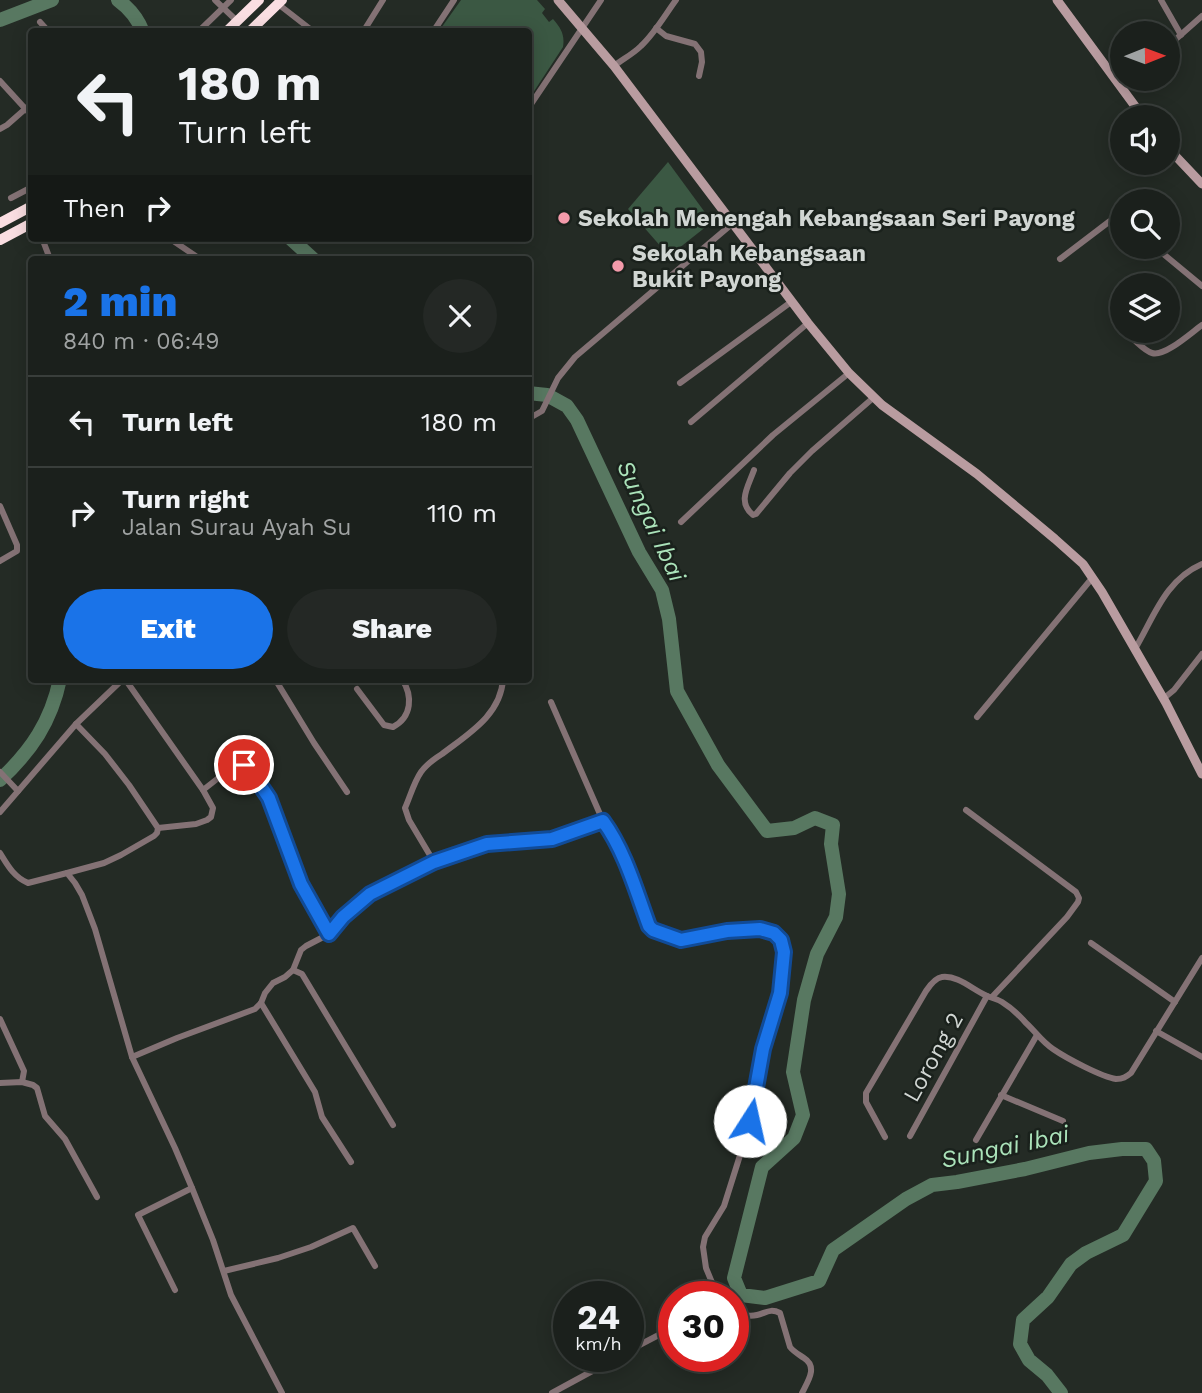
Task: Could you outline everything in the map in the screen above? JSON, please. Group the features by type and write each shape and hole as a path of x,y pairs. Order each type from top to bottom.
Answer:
{"highway":[{"path":"230,28 259,0"},
{"path":"253,28 280,2"},
{"path":"0,223 28,208"},
{"path":"0,240 28,225"}],"main road":[{"path":"558,0 614,66 791,302 849,373 873,398 985,481 1076,557 1093,577 1163,699 1202,774"},
{"path":"1057,0 1110,65"},
{"path":"1180,161 1202,184"}],"street":[{"path":"215,0 237,21"},
{"path":"202,28 232,0"},
{"path":"366,28 383,0"},
{"path":"436,28 454,0"},
{"path":"532,103 601,0"},
{"path":"614,66 645,43 676,0"},
{"path":"1161,0 1181,35 1202,16"},
{"path":"280,2 309,28"},
{"path":"40,22 45,28"},
{"path":"656,28 666,36 695,44 701,52 699,76"},
{"path":"0,81 28,112"},
{"path":"0,129 28,106"},
{"path":"11,198 28,189"},
{"path":"1060,259 1110,221"},
{"path":"532,417 544,408 563,371 575,358 732,223"},
{"path":"175,242 196,256"},
{"path":"1169,259 1202,286"},
{"path":"680,383 791,302"},
{"path":"691,422 808,323"},
{"path":"1180,341 1202,325"},
{"path":"1138,343 1149,352 1160,354 1177,343"},
{"path":"681,522 773,435 849,373"},
{"path":"754,470 744,498 746,508 753,515 790,472 873,398"},
{"path":"0,506 17,545 17,551 0,561"},
{"path":"1135,649 1168,590 1186,572 1202,564"},
{"path":"977,717 1093,577"},
{"path":"1163,699 1174,690 1202,654"},
{"path":"0,813 76,724 120,683"},
{"path":"127,683 213,808 213,813 207,820 196,824 158,828"},
{"path":"277,683 347,792"},
{"path":"357,689 384,725 393,727 405,718 408,711 409,693 404,683"},
{"path":"434,862 409,820 405,808 422,771 431,761 468,734 493,709 502,683"},
{"path":"551,702 603,821 632,877 650,928 677,939 760,929 774,933 781,940 784,952 780,993 763,1049 748,1130 724,1206 705,1237 704,1258 711,1281"},
{"path":"76,724 105,754 158,828"},
{"path":"203,790 235,765 248,767 269,798 301,884 329,934"},
{"path":"0,772 18,791"},
{"name":"Lorong 2","path":"910,1136 990,997 1067,917 1079,898 1076,892 966,810"},
{"path":"132,1057 255,1009 273,983 293,970 301,950 329,934 343,917 370,894 434,862 487,844 552,839 603,821"},
{"path":"0,853 15,876 28,883 104,863 154,836 158,828"},
{"path":"67,873 82,895 95,929 132,1057 192,1188 231,1295 282,1393"},
{"path":"1091,943 1175,1002"},
{"path":"885,1137 866,1102 866,1093 932,983 943,977 951,979 1000,1001 1053,1049 1104,1075 1118,1079 1131,1073 1202,958"},
{"path":"293,970 302,974 393,1125"},
{"path":"261,1003 315,1092 322,1117 351,1162"},
{"path":"0,1019 24,1071 22,1082"},
{"path":"1157,1031 1202,1057"},
{"path":"976,1140 1037,1035"},
{"path":"0,1083 22,1082 37,1088 45,1116 65,1139 97,1197"},
{"path":"1001,1095 1062,1121"},
{"path":"175,1290 138,1215 192,1188"},
{"path":"224,1271 278,1258 353,1228 376,1266"},
{"path":"749,1316 771,1310 780,1313 793,1352 812,1366 802,1393"},
{"path":"552,1393 591,1372"}],"green space":[{"path":"461,0 537,0 545,9 542,13 549,22 553,19 558,25 563,35 563,47 532,94 532,28 441,28"},
{"path":"668,162 712,222 669,256 628,209"}],"waterway":[{"path":"0,20 52,0"},
{"path":"118,0 133,14 141,28"},
{"path":"294,242 310,256"},
{"name":"Sungai Ibai","path":"532,393 547,395 567,406 577,420 639,552 662,590 669,619 677,691 718,765 767,831 794,828 815,818 833,825 831,844 839,894 836,917 817,954 804,1000 793,1072 803,1115 794,1138 762,1167 734,1278 741,1295 765,1298 819,1281 833,1250 906,1199 932,1185 1025,1169 1089,1153 1146,1149 1154,1161 1156,1181 1123,1235 1086,1253 1071,1264 1048,1297 1023,1320 1020,1344 1029,1360 1047,1375 1061,1393"},
{"path":"0,780 38,735 51,709 59,683"}],"place":[{"name":"Sekolah Menengah Kebangsaan Seri Payong","path":"564,218"},
{"name":"Sekolah Kebangsaan Bukit Payong","path":"618,266"}],"route":[{"path":"244,765 269,798 301,884 329,934 351,909 370,894 434,862 487,844 552,839 603,821 632,877 649,926 653,930 681,940 727,931 760,929 774,933 781,940 784,952 780,993 763,1049 750,1121"}]}
